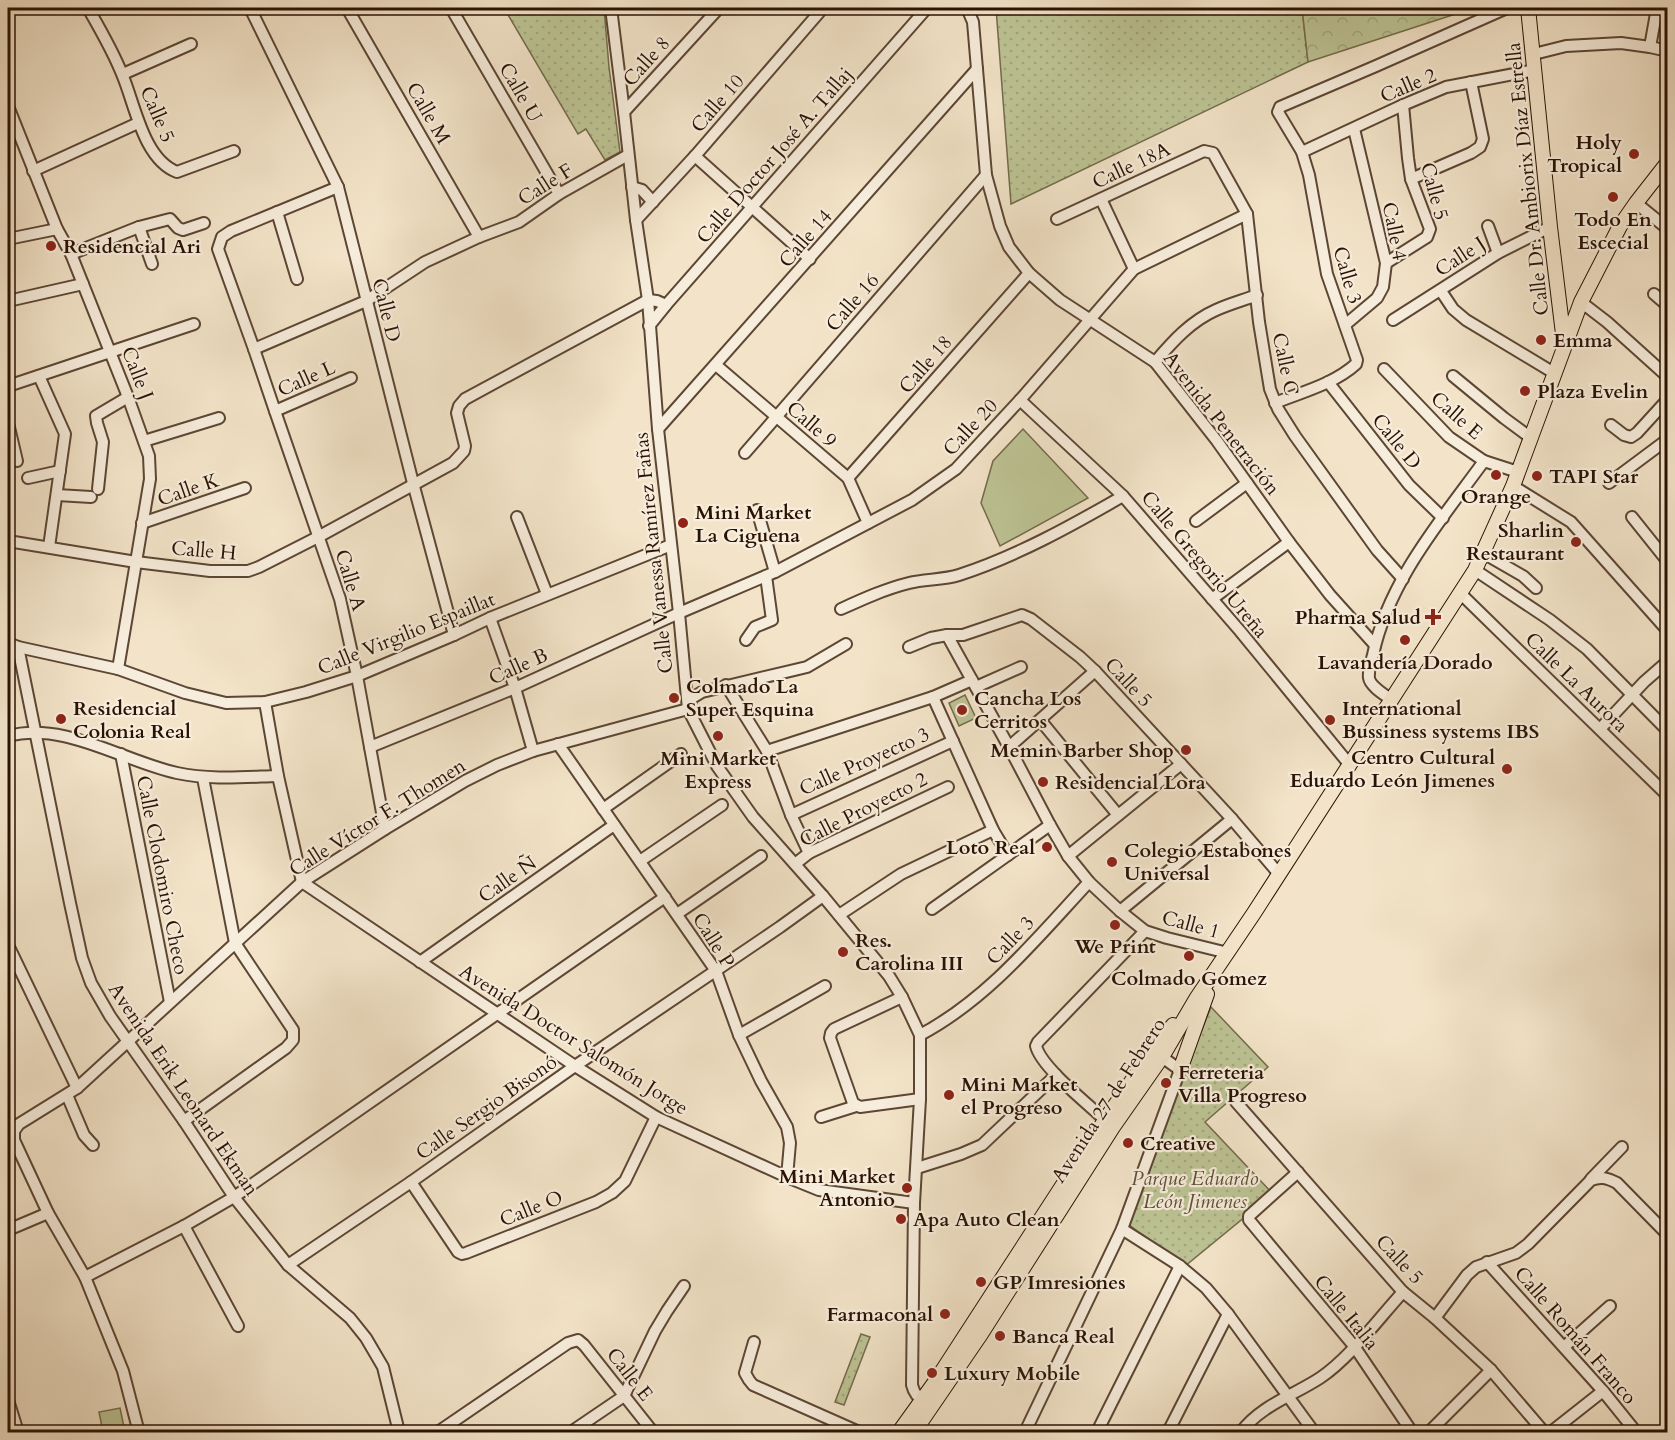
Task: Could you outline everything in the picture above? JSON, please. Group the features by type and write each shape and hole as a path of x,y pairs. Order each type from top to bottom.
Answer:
{"main road":[{"name":"Calle Dr. Ambiorix Díaz Estrella","path":"1528,8 1550,227 1565,346"},
{"name":"Avenida 27 de Febrero","path":"899,1432 926,1405 981,1334 1113,1127 1157,1054 1166,1033 1196,999 1228,953 1475,570 1513,486 1581,302 1620,226 1668,162"},
{"path":"1180,1070 1215,972"},
{"name":"Avenida 27 de Febrero","path":"914,1432 926,1405 1105,1120 1157,1054"}],"street":[{"name":"Calle 5","path":"88,8 123,74 138,123 159,161 170,170 177,172 234,151"},
{"name":"Calle D","path":"250,8 338,188 454,635"},
{"name":"Calle M","path":"347,8 479,237"},
{"name":"Calle U","path":"451,8 559,194"},
{"name":"Calle Vanessa Ramírez Fañas","path":"611,8 636,220 648,300 658,429 688,709 717,766 753,817 823,896 889,976 920,1035 920,1099 914,1203 912,1385 913,1390 926,1405"},
{"name":"Calle 8","path":"624,112 719,8"},
{"name":"Calle 10","path":"636,220 695,156 823,8"},
{"name":"Calle Doctor José A. Tallaj","path":"649,326 927,8"},
{"name":"Avenida Penetración","path":"967,8 973,22 986,175 1000,226 1009,247 1029,273 1060,300 1155,362 1217,441 1330,595 1375,645"},
{"name":"Calle 3","path":"1275,403 1328,382 1356,364 1357,360 1327,274 1309,175 1302,152 1278,112 1280,107 1507,8"},
{"path":"1650,47 1657,8"},
{"path":"1534,54 1566,46 1621,43 1668,51"},
{"path":"123,74 191,44"},
{"name":"Calle 14","path":"658,429 977,69"},
{"name":"Calle 2","path":"1302,152 1446,87 1535,70"},
{"path":"1411,179 1480,147 1483,139 1471,82"},
{"name":"Calle 5","path":"1386,263 1427,237 1430,229 1411,179 1403,105"},
{"name":"Calle J","path":"8,106 57,229 71,254 111,352 144,441 150,467 118,669"},
{"path":"33,171 138,123"},
{"name":"Calle 4","path":"1345,325 1377,298 1383,287 1386,263 1354,129"},
{"name":"Calle 18A","path":"1057,219 1204,151 1213,153 1217,160"},
{"name":"Calle F","path":"366,301 425,262 479,237 519,222 559,194 628,155"},
{"path":"695,156 810,259"},
{"name":"Calle C","path":"1217,160 1247,214 1259,322 1270,389 1275,403 1294,436 1377,550 1403,579"},
{"name":"Calle 16","path":"745,453 986,175"},
{"path":"297,279 277,212 338,188"},
{"path":"632,188 642,190 653,202"},
{"path":"1101,199 1134,269"},
{"path":"1636,203 1668,229"},
{"name":"Calle A","path":"277,212 231,231 222,237 218,249 340,599 357,676 385,829"},
{"name":"Calle 20","path":"679,613 770,574 912,500 956,469 1020,400 1134,269 1247,214"},
{"path":"71,254 139,227 168,219 183,230 204,223"},
{"path":"1488,226 1498,253"},
{"path":"139,227 152,264"},
{"name":"Calle J","path":"1393,320 1498,253 1550,227"},
{"path":"8,239 57,229"},
{"name":"Calle 18","path":"848,478 1029,273"},
{"path":"8,301 83,284"},
{"path":"1441,291 1453,309 1466,321 1554,373"},
{"path":"1654,294 1668,306"},
{"path":"1155,362 1174,340 1204,316 1257,295"},
{"path":"648,300 666,305"},
{"name":"Calle H","path":"8,541 210,571 248,571 259,567 453,463 464,452 465,446 457,413 465,399 648,300"},
{"path":"254,349 366,301"},
{"path":"1581,302 1607,322 1668,377"},
{"path":"8,386 194,324"},
{"name":"Calle 9","path":"716,365 848,478 868,523"},
{"name":"Calle E","path":"1384,369 1449,438 1484,461 1518,472"},
{"path":"39,376 65,434 49,548"},
{"path":"1453,376 1531,438"},
{"name":"Calle L","path":"274,411 351,378"},
{"name":"Calle D","path":"1328,382 1409,484 1443,518"},
{"path":"57,495 94,493 103,442 96,416 128,397"},
{"path":"1611,425 1624,435 1631,437 1668,399"},
{"name":"Calle Gregorio Ureña","path":"1020,400 1123,496 1349,764"},
{"path":"144,441 219,418"},
{"path":"8,423 17,461"},
{"path":"1609,483 1668,439"},
{"path":"1392,700 1369,680 1375,645 1386,613 1416,557 1484,461"},
{"path":"28,478 60,471"},
{"path":"1196,521 1247,483"},
{"path":"1513,486 1572,522 1668,631"},
{"name":"Calle K","path":"142,523 245,488"},
{"path":"841,609 885,590 910,583 956,576 1006,558 1123,496"},
{"path":"746,640 755,627 772,620 770,574 757,510"},
{"path":"517,517 547,594"},
{"path":"1632,517 1668,562"},
{"path":"1212,599 1289,542"},
{"name":"Calle Virgilio Espaillat","path":"8,643 118,669 185,693 226,703 265,702 357,676 547,594 671,545"},
{"path":"1483,553 1523,576 1536,588"},
{"path":"1475,570 1550,620 1587,649 1668,731"},
{"name":"Calle La Aurora","path":"1460,593 1668,796"},
{"name":"Calle B","path":"370,747 515,688 679,613"},
{"name":"Calle 5","path":"909,647 932,638 963,635 1022,615 1080,657 1095,671 1232,819 1279,874"},
{"path":"490,618 515,688 533,751"},
{"name":"Calle 1","path":"947,635 1050,825 1068,856 1089,882 1145,931 1228,953"},
{"path":"688,709 696,694 807,666 846,644"},
{"name":"Avenida Erik Leonard Ekman","path":"18,647 82,958 91,984 234,1197 288,1265 350,1318 366,1338 383,1368 399,1432"},
{"path":"1600,729 1644,682 1668,661"},
{"path":"767,751 1021,667"},
{"path":"1009,747 1095,671"},
{"path":"726,685 767,751 808,853"},
{"path":"933,697 993,830 1008,855"},
{"path":"265,702 278,776 302,882"},
{"name":"Calle Víctor F. Thomen","path":"48,1213 14,1140 14,1131 19,1124 77,1088 302,882 481,772 533,751 688,709"},
{"path":"1041,721 1118,816"},
{"path":"8,736 35,732 78,739 174,772 203,778 278,776"},
{"name":"Calle Proyecto 3","path":"791,815 953,741"},
{"name":"Calle P","path":"558,744 716,971 739,1035 787,1128 790,1143 787,1177"},
{"name":"Calle Clodomiro Checo","path":"121,754 170,1002"},
{"path":"603,809 681,754"},
{"path":"1068,856 1181,764"},
{"path":"184,1121 286,1048 293,1040 293,1030 235,944 203,778"},
{"name":"Calle Proyecto 2","path":"795,864 808,853 948,786"},
{"path":"640,861 722,805"},
{"path":"1120,911 1232,819"},
{"name":"Calle Ñ","path":"420,962 614,825"},
{"path":"932,909 1050,825"},
{"path":"839,915 901,874 993,830"},
{"path":"677,914 761,856"},
{"name":"Avenida Doctor Salomón Jorge","path":"302,882 575,1066 656,1117 819,1190 914,1203"},
{"name":"Calle 3","path":"920,1035 942,1024 1002,976 1089,882"},
{"name":"Calle Sergio Bisonó","path":"288,1265 823,896"},
{"path":"85,1277 184,1226 234,1197 664,897"},
{"path":"1105,1120 1056,1075 1037,1051 1036,1046 1145,931"},
{"path":"8,945 77,1088"},
{"path":"739,1035 825,986"},
{"path":"856,1106 830,1038 831,1033 834,1029 902,997"},
{"path":"1024,1432 1122,1229 1180,1070 1157,1054"},
{"path":"917,1168 962,1154 982,1145 1056,1075"},
{"path":"67,1095 84,1135 93,1145"},
{"path":"821,1117 856,1106 920,1099"},
{"name":"Calle 5","path":"1236,1102 1403,1292 1436,1318 1491,1371 1544,1432"},
{"name":"Calle O","path":"411,1182 458,1252 466,1253 596,1202 612,1193 625,1181 656,1117"},
{"path":"1436,1318 1467,1275 1476,1267 1516,1252 1528,1244 1595,1178 1622,1147"},
{"name":"Calle Italia","path":"1298,1172 1248,1218 1354,1346 1412,1432"},
{"path":"1595,1178 1609,1179 1617,1183 1668,1235"},
{"path":"8,1230 48,1213 85,1277 123,1371 136,1432"},
{"path":"184,1226 238,1326"},
{"path":"1122,1229 1180,1266 1206,1288 1228,1314 1314,1432"},
{"name":"Calle Román Franco","path":"1487,1262 1604,1392 1636,1432"},
{"path":"1097,1432 1180,1266"},
{"path":"571,1432 624,1396 656,1331 684,1286"},
{"path":"1241,1432 1287,1395 1320,1378 1337,1364 1403,1292"},
{"path":"1564,1347 1610,1306"},
{"path":"1168,1432 1228,1314"},
{"name":"Calle E","path":"438,1432 568,1343 578,1340 653,1432"},
{"path":"754,1342 745,1373 753,1385 859,1432"},
{"path":"1429,1432 1491,1371"},
{"path":"1551,1432 1604,1392"},
{"path":"8,1400 18,1432"}],"green space":[{"path":"504,8 604,8 620,152 605,160 586,129 578,134"},
{"path":"996,8 1302,8 1308,62 1011,204"},
{"path":"1302,8 1474,8 1308,62"},
{"path":"1023,429 1088,498 1000,546 981,503 993,461"},
{"name":"Cancha Los Cerritos","path":"965,695 976,718 959,726 949,703"},
{"name":"Parque Eduardo León Jimenes","path":"1211,1007 1268,1067 1205,1122 1273,1194 1185,1266 1125,1222"},
{"path":"861,1334 870,1337 844,1405 835,1402"},
{"path":"120,1408 125,1432 103,1432 99,1412"}],"place":[{"name":"Holy Tropical","path":"1634,154"},
{"name":"Todo En Escecial","path":"1613,197"},
{"name":"Residencial Ari","path":"51,246"},
{"name":"Emma","path":"1541,340"},
{"name":"Plaza Evelin","path":"1525,391"},
{"name":"Orange","path":"1496,475"},
{"name":"TAPI Star","path":"1537,476"},
{"name":"Mini Market La Ciguena","path":"683,523"},
{"name":"Sharlin Restaurant","path":"1576,542"},
{"name":"Pharma Salud","path":"1433,617"},
{"name":"Lavandería Dorado","path":"1405,640"},
{"name":"Colmado La Super Esquina","path":"674,698"},
{"name":"Cancha Los Cerritos","path":"962,710"},
{"name":"Residencial Colonia Real","path":"61,719"},
{"name":"International Bussiness systems IBS","path":"1330,720"},
{"name":"Mini Market Express","path":"718,736"},
{"name":"Memin Barber Shop","path":"1186,750"},
{"name":"Centro Cultural Eduardo León Jimenes","path":"1507,769"},
{"name":"Residencial Lora","path":"1043,782"},
{"name":"Loto Real","path":"1047,847"},
{"name":"Colegio Estabones Universal","path":"1112,862"},
{"name":"We Print","path":"1115,925"},
{"name":"Res. Carolina III","path":"843,952"},
{"name":"Colmado Gomez","path":"1189,956"},
{"name":"Ferreteria Villa Progreso","path":"1166,1083"},
{"name":"Mini Market el Progreso","path":"949,1095"},
{"name":"Creative","path":"1128,1143"},
{"name":"Mini Market Antonio","path":"907,1188"},
{"name":"Apa Auto Clean","path":"901,1219"},
{"name":"GP Imresiones","path":"981,1282"},
{"name":"Farmaconal","path":"945,1314"},
{"name":"Banca Real","path":"1000,1336"},
{"name":"Luxury Mobile","path":"932,1373"}]}
